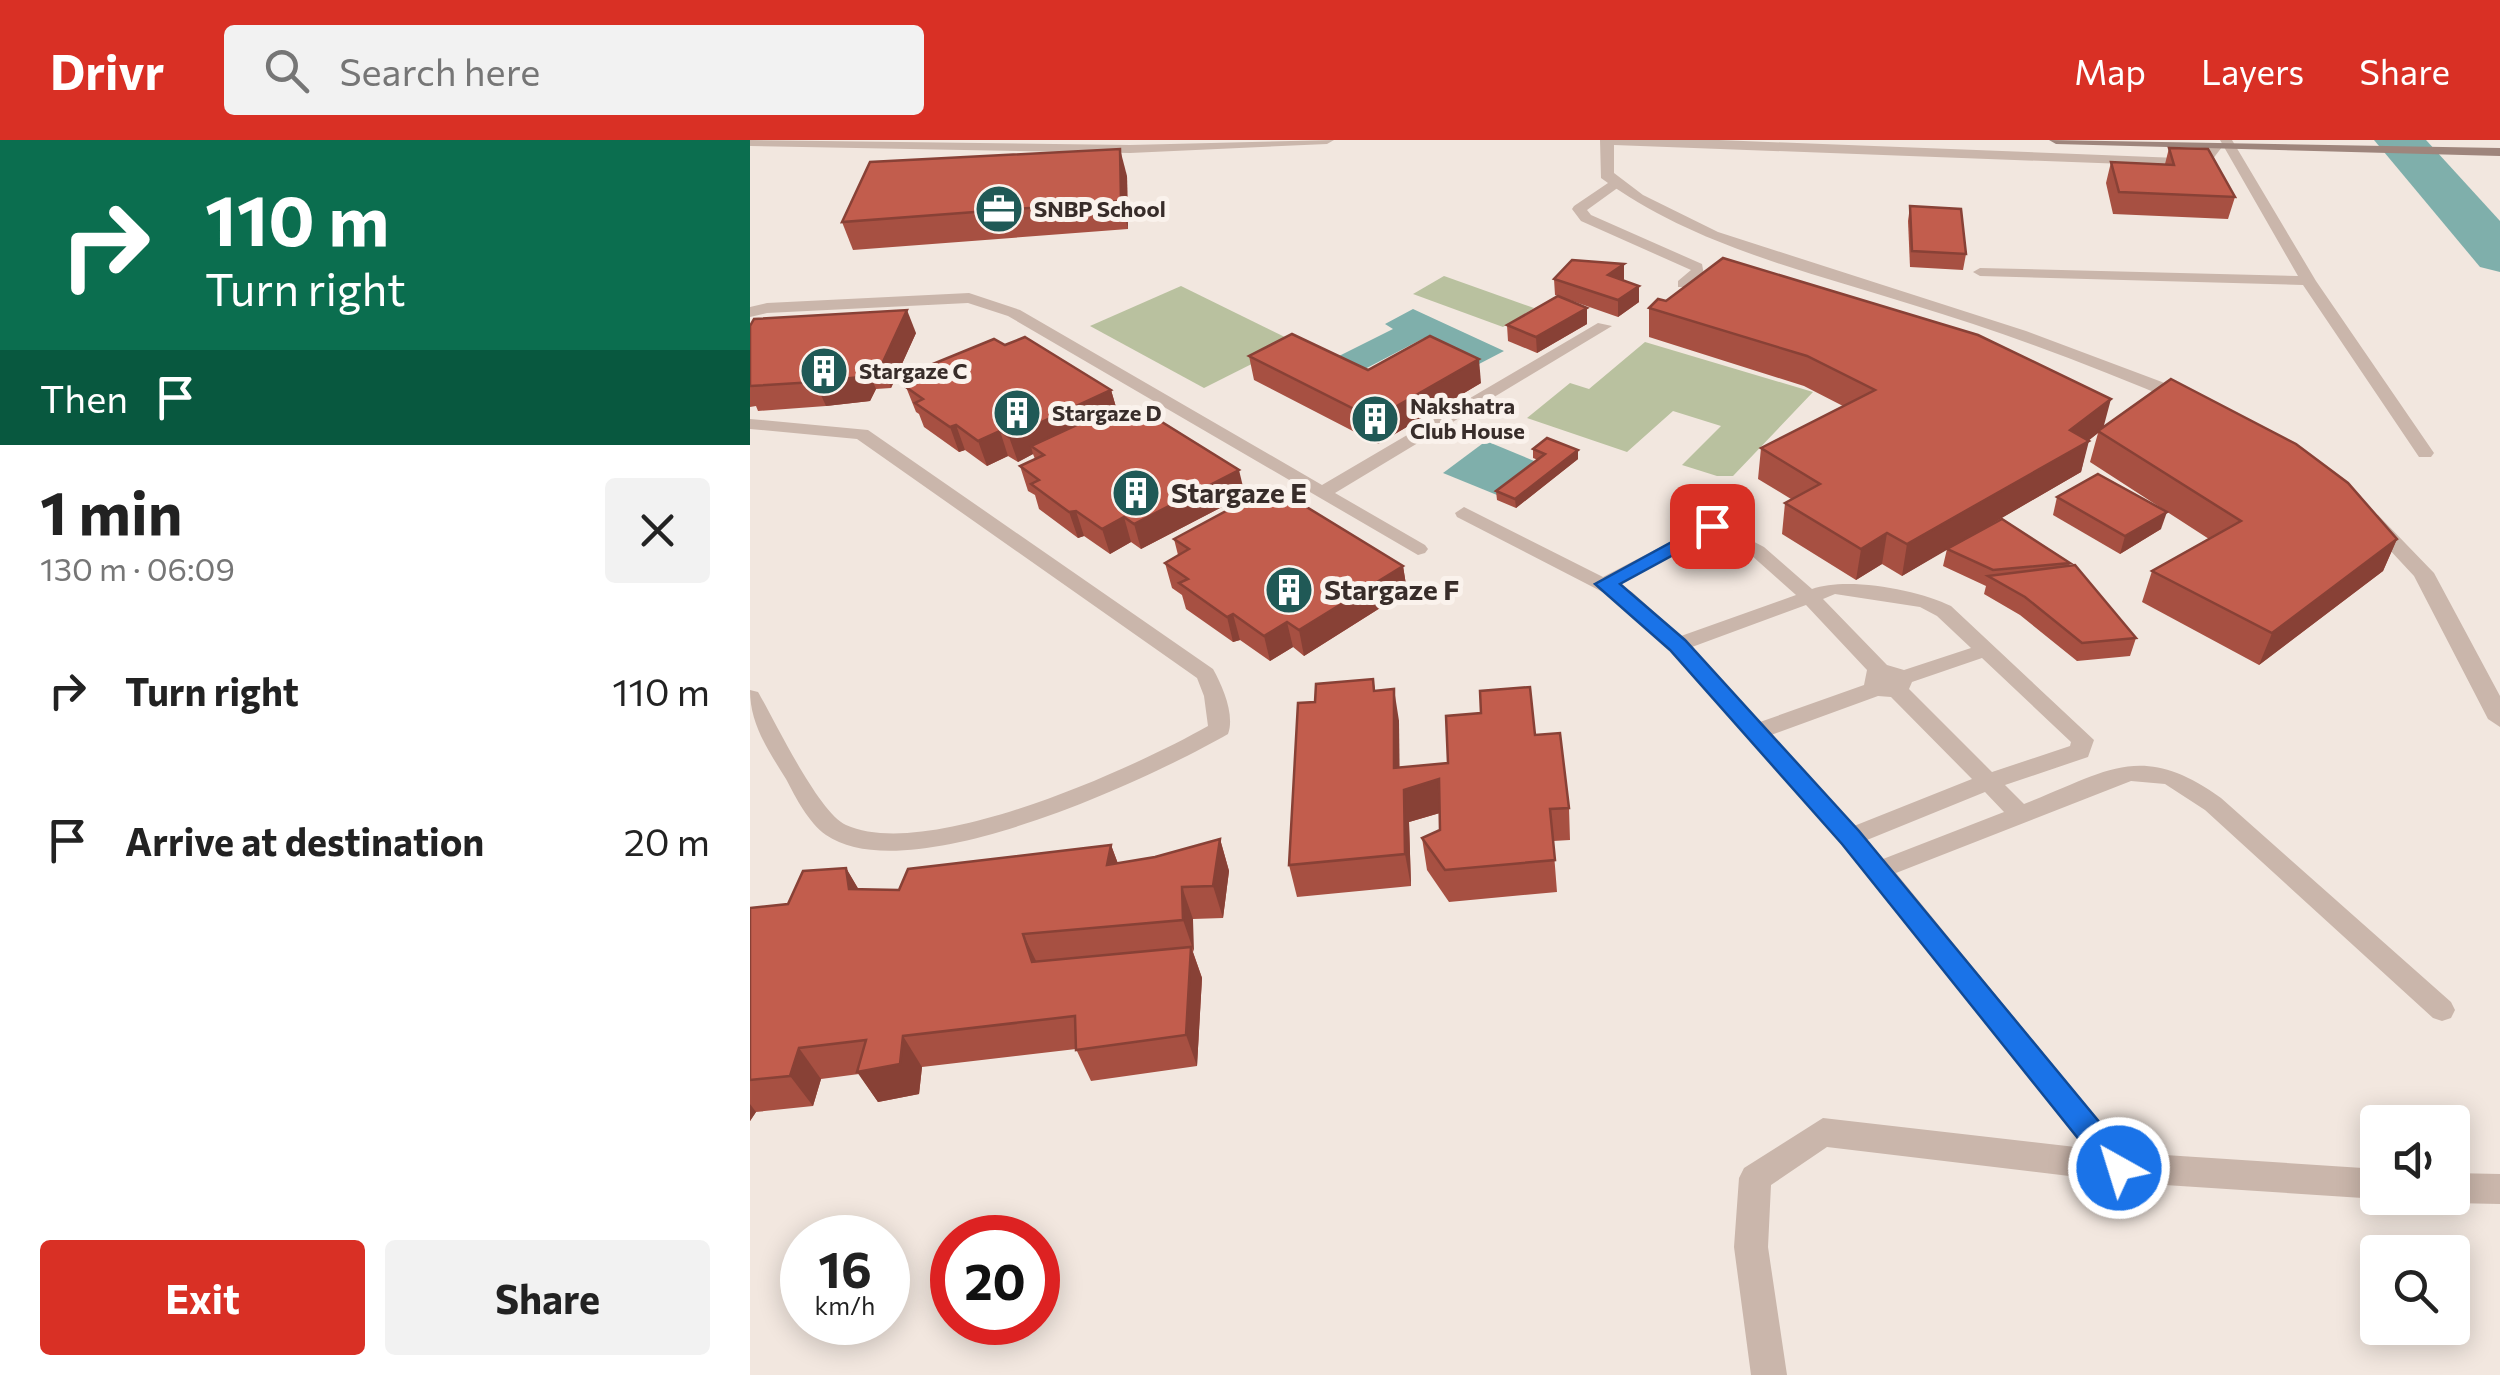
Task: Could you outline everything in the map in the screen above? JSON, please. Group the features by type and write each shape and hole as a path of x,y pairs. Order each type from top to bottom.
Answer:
{"street":[{"path":"750,142 1130,149 1326,140"},
{"path":"2215,411 1991,324 1755,250 1659,210 1606,175 1607,140 2178,162 2204,161 2224,145"},
{"path":"2056,140 2500,152"},
{"path":"2363,510 2423,573 2500,719"},
{"path":"1770,1375 1750,1247 1755,1178 1824,1132 2119,1168 2360,1183"},
{"path":"2470,1188 2500,1189"}],"lane":[{"path":"2224,145 2308,281 2424,453"},
{"path":"1616,184 1579,209 1586,218 1697,267 1700,272 1683,284"},
{"path":"1980,272 2308,281"},
{"path":"750,312 969,298 1014,313 1418,549"},
{"path":"1322,493 1604,326"},
{"path":"750,424 862,434 1206,674 1215,696 1220,729 1189,749 1064,802 977,830 914,839 862,840 834,830 808,801 750,697"},
{"path":"1464,513 1625,596 1678,645 1851,837 2119,1168"},
{"path":"1605,584 1712,526 1732,533 1806,596 2019,814"},
{"path":"1678,645 1833,588 1925,601 1944,611 2083,740 2080,751 1988,782 1851,837"},
{"path":"1756,732 1986,650"},
{"path":"1878,870 2128,773 2152,770 2176,778 2261,844 2442,1010"}],"green space":[{"path":"1444,276 1534,308 1503,327 1413,294"},
{"path":"1181,286 1295,342 1204,388 1090,326"},
{"path":"1645,342 1813,392 1733,476 1717,476 1682,465 1721,426 1673,411 1627,452 1527,418 1570,383 1589,389"}],"water":[{"path":"1413,309 1504,351 1479,364 1424,338 1361,371 1335,358 1393,329 1385,324"},
{"path":"1486,441 1539,463 1497,495 1443,473"}],"building":[{"path":"2169,148 2208,149 2235,197 2119,192 2111,162 2174,165"},
{"path":"1120,149 1121,201 842,222 870,162"},
{"path":"1910,206 1961,209 1966,254 1912,251"},
{"path":"1723,258 1978,335 2111,399 2070,430 2089,441 1907,544 1887,533 1861,549 1785,503 1820,484 1761,448 1875,390 1807,356 1649,308 1658,299 1666,301"},
{"path":"1572,260 1624,264 1608,275 1639,286 1618,300 1554,279"},
{"path":"1558,296 1587,308 1536,337 1507,325"},
{"path":"907,310 882,364 866,365 860,377 750,386 750,326 754,319"},
{"path":"1292,334 1368,370 1430,336 1479,359 1374,419 1249,356"},
{"name":"Stargaze D","path":"1025,337 1111,390 1009,437 1000,431 978,441 915,403 923,399 906,387 930,378 918,370 994,339 1005,345"},
{"path":"2171,379 2296,444 2348,483 2397,539 2272,633 2152,571 2241,521 2098,431"},
{"name":"Stargaze E","path":"1141,409 1239,470 1134,524 1124,517 1102,529 1076,511 1069,512 1031,484 1039,480 1020,466 1044,455 1031,446 1109,410 1121,418"},
{"path":"1547,438 1578,450 1515,499 1496,491 1545,454 1533,449"},
{"path":"2098,474 2167,512 2125,536 2057,497"},
{"name":"Stargaze F","path":"1287,495 1403,566 1299,630 1287,622 1264,636 1233,614 1227,617 1179,583 1188,579 1165,563 1189,549 1174,539 1252,497 1266,506"},
{"path":"2002,519 2070,563 1993,570 1947,549"},
{"path":"2075,565 2136,638 2082,643 2025,597 1988,576"},
{"path":"1373,679 1374,691 1394,689 1394,768 1448,763 1446,716 1481,713 1480,691 1530,687 1535,735 1560,733 1569,808 1550,809 1555,860 1445,870 1422,838 1440,830 1439,779 1404,790 1405,854 1289,865 1298,703 1315,702 1316,684"},
{"path":"1220,839 1213,886 1182,887 1183,920 1023,934 1032,962 1191,947 1186,1035 1076,1050 1075,1016 903,1036 900,1064 857,1072 866,1040 799,1048 790,1076 750,1080 750,908 788,904 803,871 846,868 849,889 899,890 908,869 1111,845 1107,865"}],"waterway":[{"path":"2399,140 2500,255"}],"place":[{"name":"SNBP School","path":"999,209"},
{"name":"Stargaze C","path":"824,371"},
{"name":"Stargaze D","path":"1017,413"},
{"name":"Nakshatra Club House","path":"1375,419"},
{"name":"Stargaze E","path":"1136,493"},
{"name":"Stargaze F","path":"1289,590"}],"route":[{"path":"1712,526 1605,584 1625,596 1678,645 1851,837 2119,1168"}]}
